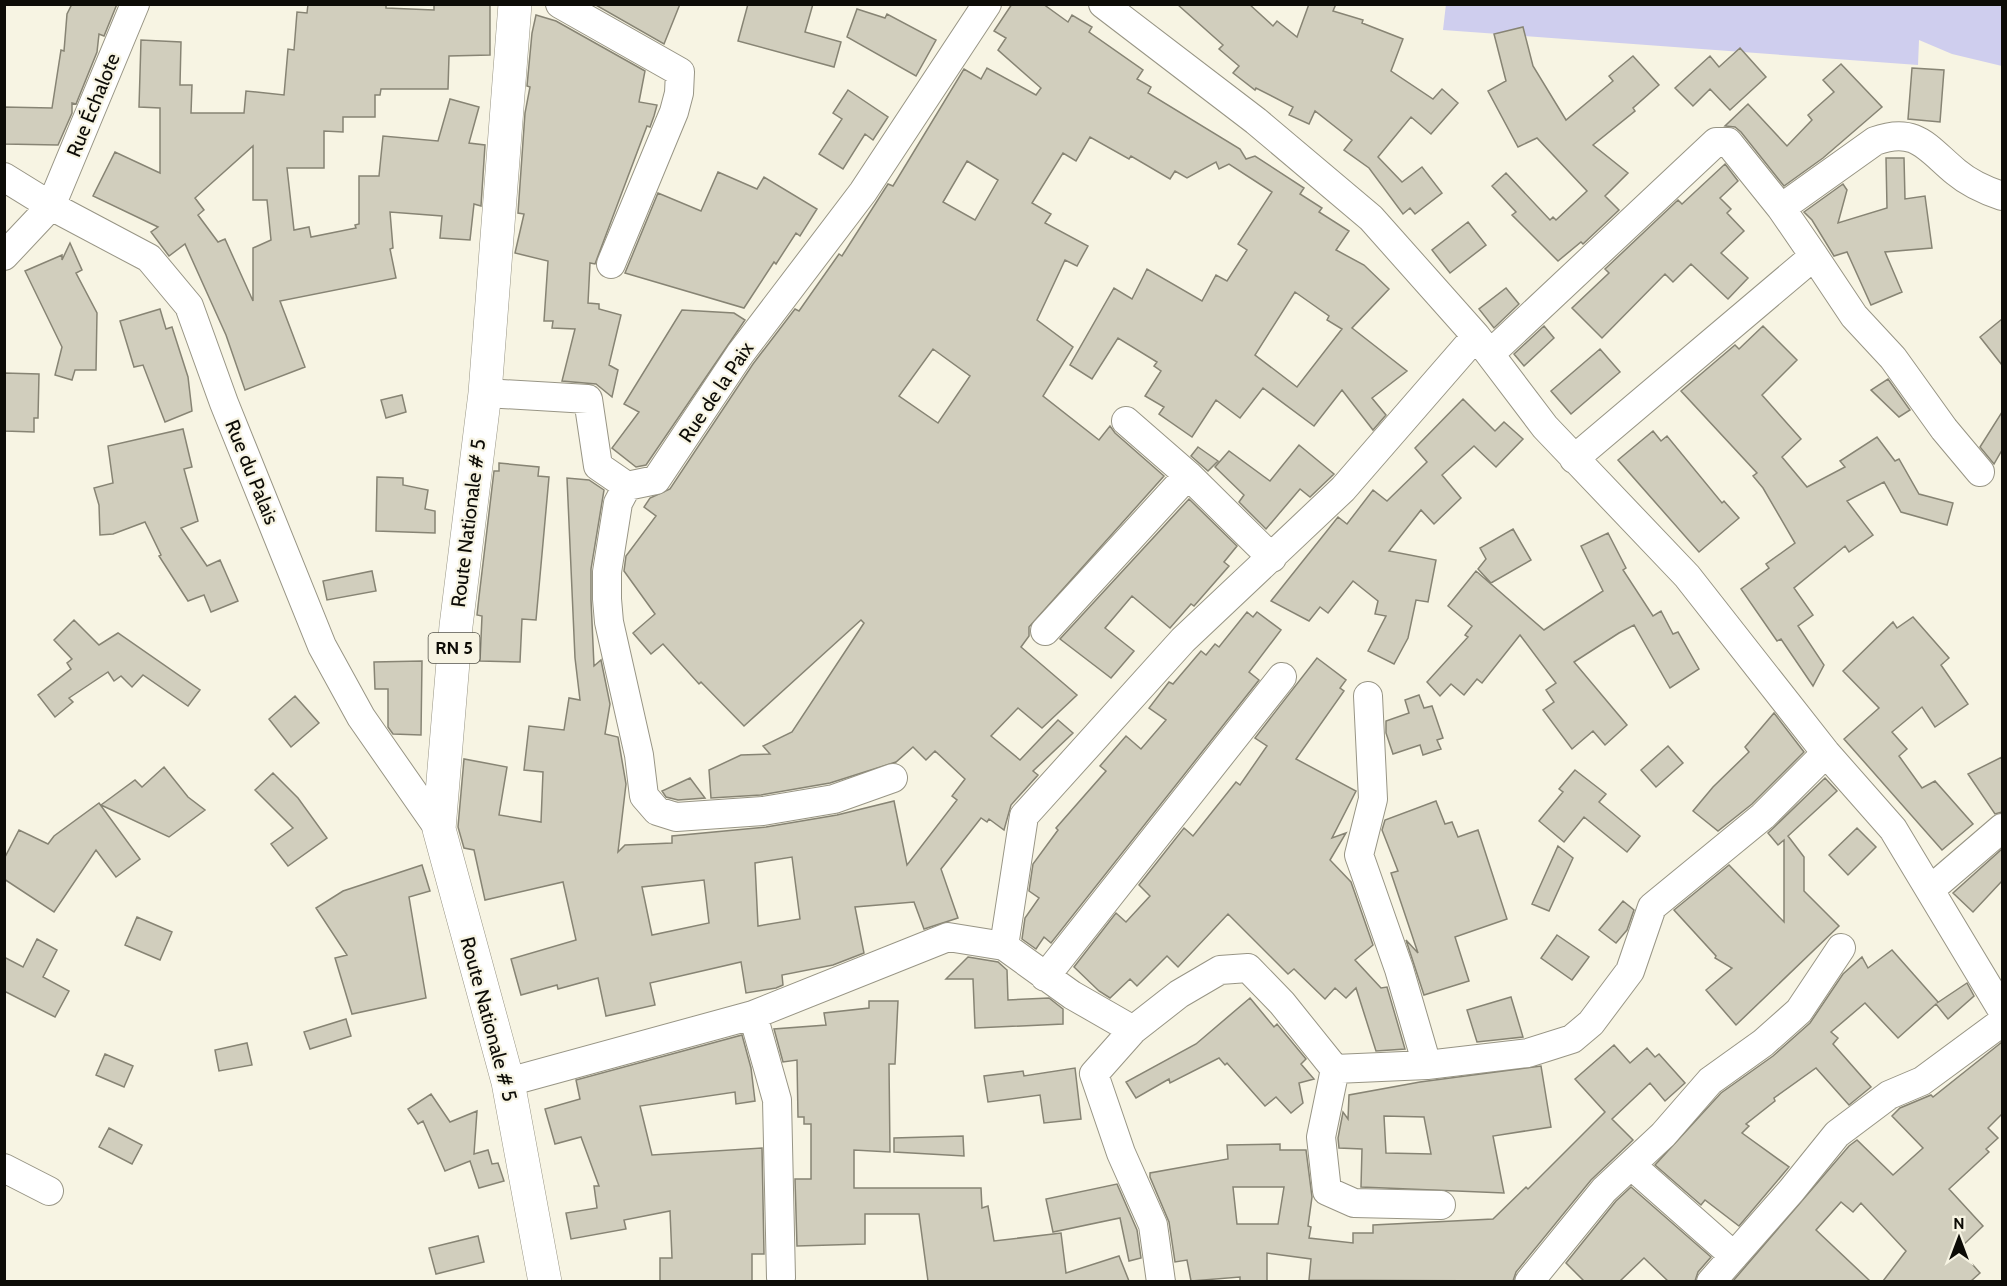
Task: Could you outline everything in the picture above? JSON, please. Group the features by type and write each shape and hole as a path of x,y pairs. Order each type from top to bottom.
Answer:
{"main road":[{"name":"Route Nationale # 5","path":"515,4 485,393 456,626 439,829 508,1082 545,1281"}],"street":[{"name":"Rue Échalote","path":"51,206 135,4"},
{"path":"560,4 680,72 680,93 674,112 610,264"},
{"name":"Rue de la Paix","path":"627,486 656,480 740,354 863,192 987,4"},
{"path":"1103,4 1256,120 1371,218 1483,345 1545,427 1687,576 1826,753 1893,829 1931,888 2002,1010"},
{"path":"1781,208 1875,141 1889,136 1909,136 1928,146 1958,174 2002,196"},
{"path":"1004,946 1024,816 1183,640 1343,489 1483,345 1716,142 1728,142 1781,208 1854,316 1893,358 1944,429 1980,472"},
{"name":"Rue du Palais","path":"4,177 51,206 149,258 189,306 224,403 322,646 373,736 439,829"},
{"path":"4,256 51,206"},
{"path":"1574,459 1814,256"},
{"path":"485,393 588,399 598,466 627,486 618,503 607,572 609,622 639,755 644,796 657,811 676,816 763,811 834,799 894,778"},
{"path":"1126,421 1188,475 1272,558"},
{"path":"1045,631 1188,475"},
{"path":"1045,977 1282,677"},
{"path":"1368,696 1374,799 1359,855 1400,969 1427,1065"},
{"path":"1335,1070 1427,1065 1528,1053 1572,1039 1590,1023 1630,971 1652,907 1763,816 1826,753"},
{"path":"1931,888 2002,828"},
{"path":"508,1082 753,1015 948,937 1004,946 1045,977 1134,1030"},
{"path":"1529,1281 1604,1190 1663,1136 1710,1081 1763,1043 1799,1011 1841,948"},
{"path":"1161,1281 1153,1225 1121,1153 1094,1074 1134,1030 1179,994 1220,970 1248,968 1282,1004 1335,1070"},
{"path":"753,1015 777,1101 781,1278"},
{"path":"1711,1281 1791,1191 1837,1134 1889,1095 1922,1081 2002,1022"},
{"path":"1335,1070 1321,1137 1327,1191 1354,1203 1441,1205"},
{"path":"1631,1165 1734,1256"},
{"path":"4,1168 49,1191"}],"shaded area":[{"path":"1446,4 2002,5 2002,66 1952,54 1919,40 1918,65 1443,30"}],"building":[{"path":"72,4 117,4 104,36 99,34 97,52 76,104 72,103 72,113 58,145 4,144 4,107 52,108 61,50 64,51 67,14"},
{"path":"308,4 386,4 386,8 434,10 434,5 490,5 490,55 449,56 448,89 381,89 380,95 375,95 375,117 343,117 343,132 324,131 324,168 287,168 294,230 309,227 311,237 356,228 355,225 359,224 359,176 379,176 383,136 438,141 450,99 479,107 469,143 485,145 481,206 474,204 470,240 440,238 442,216 390,212 393,248 390,249 396,278 280,301 305,367 245,390 226,335 185,244 169,256 151,232 158,227 93,196 115,152 160,173 160,108 139,107 141,40 181,42 180,85 192,85 191,113 244,113 246,91 284,95 288,49 294,50 297,12 307,13","holes":["253,146 253,200 267,200 271,240 253,248 253,301 225,239 218,242 198,215 204,210 195,198"]},
{"path":"594,4 680,4 664,44"},
{"path":"748,4 813,4 805,32 841,42 834,67 738,41"},
{"path":"1012,4 1043,4 1068,22 1072,15 1092,27 1089,32 1143,70 1137,79 1151,87 1148,93 1240,149 1246,159 1255,156 1304,188 1300,194 1322,208 1319,212 1349,231 1336,250 1364,265 1389,289 1352,328 1407,371 1372,398 1386,415 1373,430 1342,390 1314,426 1263,388 1240,418 1216,400 1192,437 1159,414 1164,407 1145,396 1161,371 1154,366 1157,362 1118,338 1092,379 1070,365 1114,288 1132,299 1147,269 1202,301 1216,275 1227,281 1247,250 1238,244 1272,192 1229,164 1219,169 1216,162 1187,178 1175,171 1170,179 1131,156 1129,159 1090,137 1076,161 1063,153 1032,203 1051,214 1045,223 1088,246 1077,266 1065,260 1037,320 1073,347 1043,396 1099,440 1110,426 1164,476 1029,627 1029,636 1021,647 1077,695 1042,728 1018,708 991,736 1020,760 1058,720 1073,733 1033,771 1038,775 1011,805 1004,830 989,819 987,822 981,818 941,869 958,918 924,929 914,902 855,907 864,953 833,965 782,975 783,985 776,988 746,993 741,962 650,983 655,1005 606,1016 598,978 558,989 557,985 521,995 511,959 576,940 563,882 485,900 474,850 464,848 458,827 464,759 507,767 499,815 541,822 543,772 524,770 529,726 564,730 569,698 580,700 575,658 567,478 589,480 604,490 591,569 591,600 594,666 601,660 610,704 605,734 618,737 626,784 618,852 625,845 672,843 672,836 766,827 837,815 894,801 907,865 957,800 952,796 965,779 935,751 926,760 913,747 896,762 830,783 761,795 711,798 709,770 741,755 770,754 763,746 792,732 864,623 861,620 744,726 701,682 699,684 663,644 651,654 633,633 655,614 624,571 626,556 656,516 644,507 650,498 670,489 753,364 795,309 799,311 839,254 842,256 888,184 893,186 964,69 981,79 987,68 1036,95 1041,88 998,50 1006,38 994,31","holes":["967,161 998,180 975,220 943,202","1295,292 1329,316 1327,320 1342,329 1297,387 1255,355","933,349 970,376 938,423 899,396","792,857 800,919 758,926 755,863","704,880 709,923 652,935 642,887"]},
{"path":"1177,4 1249,4 1273,26 1277,21 1297,37 1309,4 1336,4 1333,11 1363,20 1362,23 1403,39 1391,71 1433,99 1442,89 1458,103 1431,134 1411,117 1378,157 1402,182 1422,167 1442,193 1415,214 1410,208 1403,214 1369,168 1344,150 1352,140 1315,111 1309,124 1289,115 1293,107 1256,88 1255,90 1233,73 1239,66 1219,49 1223,45"},
{"path":"857,9 885,18 887,14 936,40 916,76 847,37"},
{"path":"536,15 556,21 645,71 639,102 657,105 595,264 590,263 588,303 599,304 599,309 621,315 609,365 618,370 612,397 596,384 562,381 575,329 552,328 553,321 544,321 548,261 515,253 524,214 518,213 525,113 530,87 527,86"},
{"path":"1523,27 1533,66 1566,120 1613,81 1609,76 1633,56 1659,85 1633,108 1635,111 1593,145 1628,173 1605,196 1619,210 1583,244 1581,242 1558,261 1512,215 1516,212 1492,186 1506,173 1550,220 1553,217 1556,220 1587,191 1537,138 1518,147 1488,91 1506,81 1494,34"},
{"path":"1740,48 1766,77 1730,110 1710,89 1693,106 1675,88 1710,56 1719,67"},
{"path":"1841,64 1882,107 1823,158 1784,186 1741,132 1735,127 1725,126 1748,104 1787,146 1812,120 1808,115 1834,92 1823,80"},
{"path":"1912,68 1944,70 1940,122 1908,119"},
{"path":"848,90 888,117 873,140 865,134 843,169 819,154 842,119 833,113"},
{"path":"1886,158 1904,158 1905,199 1925,196 1932,248 1885,252 1902,292 1871,305 1847,252 1834,256 1812,220 1804,212 1843,184 1847,190 1838,223 1887,208"},
{"path":"1725,164 1738,181 1720,198 1731,209 1727,213 1744,231 1721,253 1748,278 1728,299 1691,264 1673,282 1665,274 1602,338 1572,308 1609,273 1605,269 1678,200 1682,204"},
{"path":"718,172 757,189 764,177 817,209 800,236 796,233 776,264 774,262 744,308 625,273 658,193 701,211"},
{"path":"1468,222 1486,245 1450,273 1432,250"},
{"path":"70,243 82,270 76,273 97,313 96,370 75,370 72,380 55,375 62,347 25,271 62,255 62,260"},
{"path":"1506,288 1519,304 1494,328 1479,309"},
{"path":"160,309 166,329 172,327 188,377 192,411 165,422 143,365 134,367 120,321"},
{"path":"682,310 734,313 745,320 646,465 636,467 612,448 639,412 624,404"},
{"path":"2002,319 2002,365 1980,337"},
{"path":"1544,326 1554,338 1524,366 1514,354"},
{"path":"1763,326 1797,360 1762,395 1801,439 1782,457 1807,487 1845,467 1840,461 1877,437 1895,461 1899,459 1919,494 1953,503 1947,525 1901,512 1884,482 1847,501 1873,535 1849,552 1845,546 1794,588 1813,615 1798,626 1824,665 1813,686 1781,639 1777,641 1741,589 1769,568 1766,564 1795,543 1763,488 1753,476 1757,473 1681,391 1735,345 1739,349"},
{"path":"1600,349 1620,372 1571,414 1551,391"},
{"path":"4,373 39,374 38,418 34,418 34,432 5,431"},
{"path":"1888,379 1910,410 1899,417 1871,390"},
{"path":"402,395 406,412 386,418 381,400"},
{"path":"1463,399 1495,431 1504,422 1523,439 1496,467 1474,446 1442,475 1461,498 1434,524 1421,510 1389,551 1436,560 1428,602 1416,600 1408,638 1394,664 1368,651 1386,616 1375,614 1378,601 1353,581 1328,613 1320,607 1309,621 1271,601 1338,517 1347,524 1373,490 1387,501 1427,462 1415,448"},
{"path":"2002,412 2002,450 1994,464 1980,447"},
{"path":"183,429 192,467 184,469 198,521 181,528 207,566 220,560 238,601 211,612 204,595 188,601 159,556 161,555 145,522 113,534 100,535 99,505 94,488 113,483 108,446"},
{"path":"1653,431 1661,441 1667,436 1722,503 1724,501 1739,518 1699,552 1618,460"},
{"path":"1299,445 1334,474 1310,497 1300,489 1266,529 1239,502 1244,495 1215,467 1229,451 1270,481"},
{"path":"1198,447 1218,461 1208,471 1191,456"},
{"path":"499,463 539,467 538,476 549,477 536,620 522,619 520,662 480,661 482,616 477,615 494,471 499,471"},
{"path":"377,477 403,478 403,485 428,490 425,509 435,511 435,533 376,531"},
{"path":"1189,499 1237,546 1224,562 1229,566 1194,606 1191,604 1170,628 1132,596 1105,628 1134,651 1111,678 1060,639"},
{"path":"1513,529 1531,560 1491,583 1478,569 1486,559 1480,548"},
{"path":"1608,533 1626,568 1623,570 1653,616 1661,611 1673,634 1678,632 1699,669 1670,688 1634,625 1619,633 1574,662 1627,725 1605,745 1593,731 1572,749 1543,710 1554,702 1546,690 1556,683 1520,635 1482,683 1477,679 1464,695 1451,684 1440,696 1427,682 1468,637 1465,635 1472,626 1448,606 1476,571 1544,630 1603,591 1581,546"},
{"path":"372,571 376,591 327,600 323,581"},
{"path":"1247,612 1253,617 1257,612 1281,630 1249,672 1259,680 1051,943 1044,937 1036,949 1022,939 1025,918 1039,898 1029,891 1033,864 1058,830 1056,828 1106,771 1100,766 1126,736 1141,749 1166,720 1149,708 1169,682 1173,684 1201,651 1206,655 1215,644 1219,647"},
{"path":"1913,617 1949,658 1941,665 1968,704 1935,727 1922,707 1892,732 1907,749 1899,756 1922,788 1935,781 1973,824 1942,850 1844,739 1879,708 1843,671 1893,622 1897,628"},
{"path":"74,620 99,645 118,633 200,690 188,706 143,675 132,687 121,676 114,681 108,672 69,698 73,702 55,717 38,695 71,669 67,663 72,659 54,640"},
{"path":"1317,658 1346,680 1340,688 1344,691 1296,759 1356,791 1332,838 1346,833 1330,860 1351,882 1373,945 1355,960 1381,988 1387,987 1405,1049 1376,1051 1356,988 1346,998 1335,988 1325,999 1294,969 1288,974 1228,914 1178,967 1167,956 1137,986 1130,979 1110,998 1099,991 1074,967 1116,913 1126,922 1150,896 1139,885 1184,828 1193,836 1236,782 1240,785 1267,746 1255,738"},
{"path":"422,661 421,735 393,734 388,727 388,689 375,689 374,662"},
{"path":"1419,695 1424,708 1432,706 1443,738 1437,740 1441,749 1423,755 1420,745 1393,754 1386,733 1386,721 1409,713 1405,700"},
{"path":"295,696 319,723 291,747 269,719"},
{"path":"1774,713 1804,752 1752,804 1718,831 1693,811 1713,787 1749,752 1745,747"},
{"path":"1668,746 1683,763 1656,787 1641,770"},
{"path":"2002,757 2002,812 1995,814 1968,774"},
{"path":"164,767 188,797 205,810 169,837 101,805 135,780 142,787"},
{"path":"1575,770 1606,794 1599,802 1640,836 1627,852 1584,817 1564,842 1539,821 1563,792 1559,789"},
{"path":"273,773 298,798 327,838 288,866 271,844 293,828 255,790"},
{"path":"690,778 705,798 678,800 666,797 662,791"},
{"path":"1825,778 1837,791 1788,836 1804,857 1804,891 1839,926 1736,1025 1706,990 1732,968 1715,958 1716,956 1674,910 1729,865 1784,922 1784,840 1778,845 1768,833"},
{"path":"1436,801 1445,824 1452,822 1458,837 1478,830 1507,919 1455,937 1469,981 1424,995 1406,940 1418,953 1391,873 1398,871 1382,830 1385,820"},
{"path":"99,803 140,859 116,877 96,850 54,912 4,879 4,859 19,830 48,844 54,836"},
{"path":"1857,828 1876,847 1848,875 1829,855"},
{"path":"1558,846 1573,858 1549,911 1532,904"},
{"path":"2002,849 2002,881 1973,912 1953,893"},
{"path":"422,865 430,891 409,897 426,998 352,1014 335,958 347,955 316,908 343,891"},
{"path":"1623,901 1634,910 1627,930 1616,943 1599,930"},
{"path":"137,917 172,932 160,960 125,945"},
{"path":"1557,935 1589,957 1572,980 1541,958"},
{"path":"37,939 57,950 43,977 69,991 55,1017 4,991 4,957 23,967"},
{"path":"1892,950 1937,1003 1967,983 1974,996 1948,1019 1936,1004 1898,1038 1865,1003 1831,1032 1838,1038 1833,1044 1871,1087 1849,1105 1816,1068 1774,1098 1775,1101 1746,1124 1749,1126 1742,1133 1789,1167 1739,1226 1705,1200 1701,1205 1655,1165 1721,1093 1773,1056 1810,1023 1843,974 1862,957 1868,968"},
{"path":"968,957 998,962 1007,970 1008,1000 1049,998 1063,1009 1063,1024 975,1028 973,979 946,979"},
{"path":"1511,997 1523,1037 1477,1042 1467,1010"},
{"path":"1250,998 1274,1027 1277,1024 1306,1059 1301,1064 1314,1079 1299,1083 1303,1103 1291,1113 1276,1097 1265,1106 1227,1063 1225,1065 1219,1058 1170,1083 1169,1079 1136,1098 1126,1082 1196,1044"},
{"path":"869,1001 898,1001 895,1064 889,1064 890,1152 854,1150 854,1188 981,1188 982,1208 988,1206 994,1241 1061,1233 1066,1273 1119,1256 1129,1281 928,1281 919,1214 865,1214 865,1244 797,1246 795,1179 811,1179 811,1124 804,1124 804,1117 798,1117 797,1060 783,1062 774,1029 826,1025 824,1013 869,1008"},
{"path":"346,1019 351,1036 310,1049 304,1032"},
{"path":"742,1035 751,1068 755,1101 736,1104 735,1092 640,1106 652,1155 762,1148 764,1254 752,1254 752,1281 660,1281 660,1258 672,1258 670,1211 624,1220 626,1229 571,1239 566,1213 597,1208 594,1186 599,1186 581,1137 555,1144 545,1109 580,1099 576,1080"},
{"path":"2002,1042 2002,1114 1988,1128 1998,1138 1986,1149 1989,1152 1949,1189 1983,1226 1959,1249 1980,1273 1971,1281 1883,1281 1906,1251 1861,1203 1853,1212 1841,1202 1816,1230 1870,1281 1733,1281 1849,1146 1857,1140 1893,1175 1923,1148 1892,1116 1900,1108 1931,1095 1933,1097"},
{"path":"247,1043 252,1065 219,1071 215,1050"},
{"path":"1614,1045 1630,1063 1647,1048 1655,1057 1659,1054 1685,1083 1665,1101 1650,1083 1612,1119 1633,1140 1591,1180 1516,1272 1513,1281 1309,1280 1311,1259 1267,1253 1267,1281 1240,1281 1240,1277 1191,1281 1187,1260 1175,1262 1169,1222 1150,1173 1228,1159 1227,1145 1280,1144 1280,1150 1306,1150 1312,1197 1308,1226 1311,1227 1309,1238 1353,1243 1353,1233 1373,1233 1373,1225 1493,1219 1526,1187 1528,1189 1605,1112 1575,1079","holes":["1233,1187 1284,1187 1278,1224 1237,1224"]},
{"path":"105,1054 133,1066 124,1087 96,1075"},
{"path":"1541,1066 1551,1127 1493,1136 1504,1193 1361,1187 1362,1149 1339,1148 1338,1138 1343,1112 1348,1119 1349,1095 1420,1082","holes":["1384,1116 1424,1117 1431,1154 1386,1153"]},
{"path":"1075,1068 1081,1119 1044,1123 1040,1095 988,1102 984,1076 1023,1071 1024,1076"},
{"path":"431,1094 450,1122 477,1111 474,1154 488,1150 492,1164 498,1163 504,1181 479,1188 470,1161 445,1171 423,1121 418,1124 408,1109"},
{"path":"109,1128 142,1145 132,1164 99,1147"},
{"path":"963,1136 964,1156 894,1152 894,1138"},
{"path":"1117,1184 1137,1230 1141,1258 1129,1261 1120,1218 1053,1232 1046,1199"},
{"path":"1631,1187 1711,1257 1698,1272 1695,1281 1668,1281 1644,1258 1620,1281 1584,1281 1566,1263 1616,1201"},
{"path":"478,1236 484,1262 436,1274 429,1248"}]}
